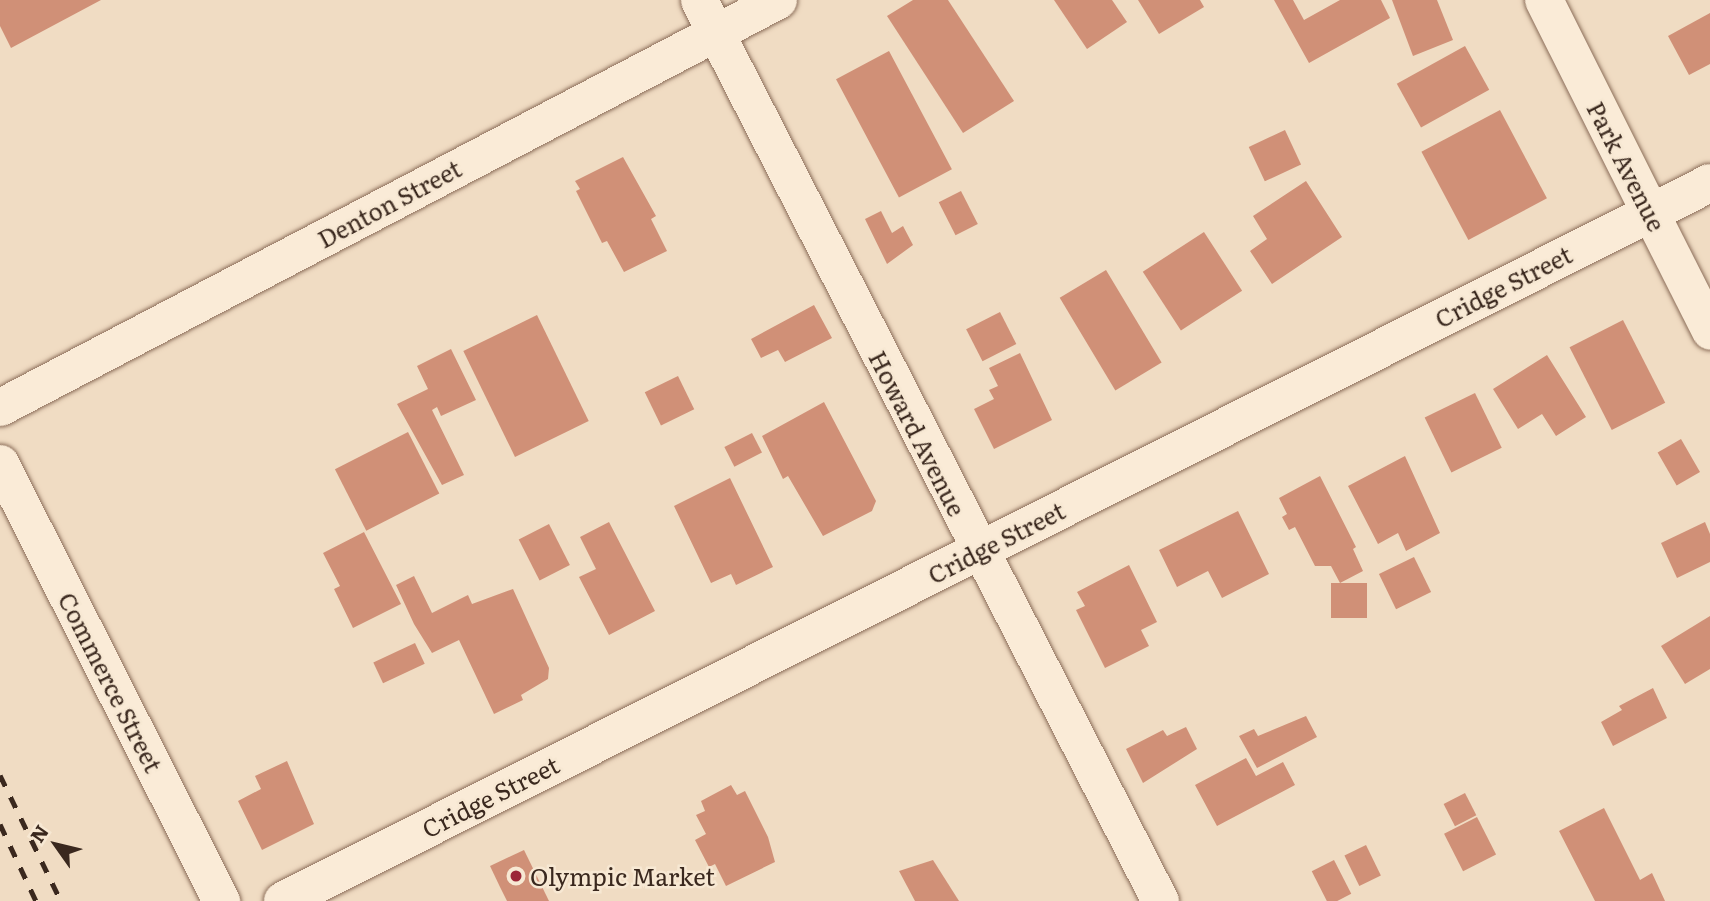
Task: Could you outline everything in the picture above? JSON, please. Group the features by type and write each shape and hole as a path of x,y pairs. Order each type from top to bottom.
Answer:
{"street":[{"name":"Howard Avenue","path":"699,0 978,551 1160,901"},
{"name":"Denton Street","path":"0,407 778,0"},
{"name":"Park Avenue","path":"1544,0 1710,331"},
{"name":"Cridge Street","path":"283,901 1710,183"},
{"name":"Commerce Street","path":"0,463 221,901"}],"building":[{"path":"0,0 101,0 11,48 0,26"},
{"path":"913,0 948,0 1014,101 963,133 887,16"},
{"path":"1054,0 1112,0 1127,22 1087,49"},
{"path":"1138,0 1200,0 1204,7 1159,34"},
{"path":"1274,0 1293,0 1304,20 1340,0 1381,0 1390,18 1309,63"},
{"path":"1392,0 1437,0 1453,40 1413,56"},
{"path":"1710,13 1710,64 1689,75 1668,36"},
{"path":"1465,46 1489,90 1421,128 1397,84"},
{"path":"889,51 952,169 899,197 836,79"},
{"path":"1500,110 1547,198 1468,240 1421,152"},
{"path":"1285,130 1301,164 1265,181 1249,147"},
{"path":"623,157 656,216 651,219 667,251 624,272 607,241 602,243 576,191 580,189 575,181"},
{"path":"1306,181 1342,237 1272,284 1250,251 1267,239 1253,216"},
{"path":"961,191 978,224 956,235 939,202"},
{"path":"881,211 892,233 903,226 913,245 887,264 865,219"},
{"path":"1204,232 1242,291 1181,330 1143,272"},
{"path":"1106,270 1162,363 1115,390 1060,298"},
{"path":"814,305 832,338 785,362 778,350 761,358 751,339"},
{"path":"1000,312 1016,344 982,361 966,329"},
{"path":"537,315 589,421 515,457 463,351"},
{"path":"1623,320 1665,403 1612,430 1570,347"},
{"path":"451,349 476,400 441,416 437,407 432,410 464,475 442,485 397,404 428,389 417,366"},
{"path":"1020,353 1052,420 994,449 974,409 994,399 989,390 998,386 989,368"},
{"path":"1547,355 1586,417 1556,436 1542,414 1518,429 1493,389"},
{"path":"678,376 694,409 661,425 645,392"},
{"path":"1475,393 1502,448 1451,472 1425,418"},
{"path":"824,402 876,501 872,511 823,536 788,476 783,479 762,436"},
{"path":"408,432 439,493 366,531 335,469"},
{"path":"752,433 762,453 734,467 724,447"},
{"path":"1681,439 1700,472 1677,485 1658,452"},
{"path":"1405,456 1440,533 1406,551 1398,533 1378,544 1348,486"},
{"path":"1320,476 1356,547 1353,549 1363,571 1340,583 1331,566 1315,566 1295,527 1289,530 1282,517 1287,514 1279,498"},
{"path":"730,478 773,567 736,585 731,574 711,583 674,506"},
{"path":"1238,511 1269,574 1222,598 1208,571 1177,587 1159,550"},
{"path":"609,522 655,611 609,635 579,577 596,569 580,537"},
{"path":"1705,522 1710,534 1710,562 1677,578 1661,543"},
{"path":"549,524 570,565 540,580 519,539"},
{"path":"364,532 401,604 353,628 334,589 340,586 323,553"},
{"path":"1414,557 1431,592 1396,609 1379,574"},
{"path":"1129,565 1157,622 1141,630 1149,646 1105,668 1076,610 1085,606 1077,592"},
{"path":"414,576 432,613 468,595 472,604 513,589 549,668 548,679 521,695 523,700 494,714 459,640 432,653 414,624 396,585"},
{"path":"1331,583 1367,583 1367,618 1331,618"},
{"path":"1710,616 1710,669 1685,684 1661,646"},
{"path":"415,643 425,664 383,683 373,662"},
{"path":"1653,688 1667,718 1613,746 1601,722 1622,710 1619,706"},
{"path":"1306,716 1317,737 1257,768 1239,736 1254,729 1258,736"},
{"path":"1186,727 1197,749 1143,783 1126,749 1163,730 1167,736"},
{"path":"1246,758 1256,776 1283,762 1295,785 1217,826 1195,785"},
{"path":"287,761 314,824 262,850 238,801 261,789 255,776"},
{"path":"731,785 737,795 745,791 768,837 775,862 726,886 715,864 709,867 695,840 706,834 696,815 705,811 701,801"},
{"path":"1465,793 1476,815 1455,826 1444,804"},
{"path":"1604,808 1640,880 1652,873 1665,901 1595,901 1559,831"},
{"path":"1477,817 1496,854 1463,871 1444,834"},
{"path":"1366,845 1381,876 1359,886 1344,856"},
{"name":"Olympic Market","path":"524,850 549,901 507,901 500,887 490,866"},
{"path":"933,860 959,901 915,901 899,871"},
{"path":"1334,860 1351,894 1337,901 1327,901 1312,871"}],"railway":[{"path":"0,775 61,901"},
{"path":"0,824 36,901"}],"place":[{"name":"Olympic Market","path":"516,876"}]}
